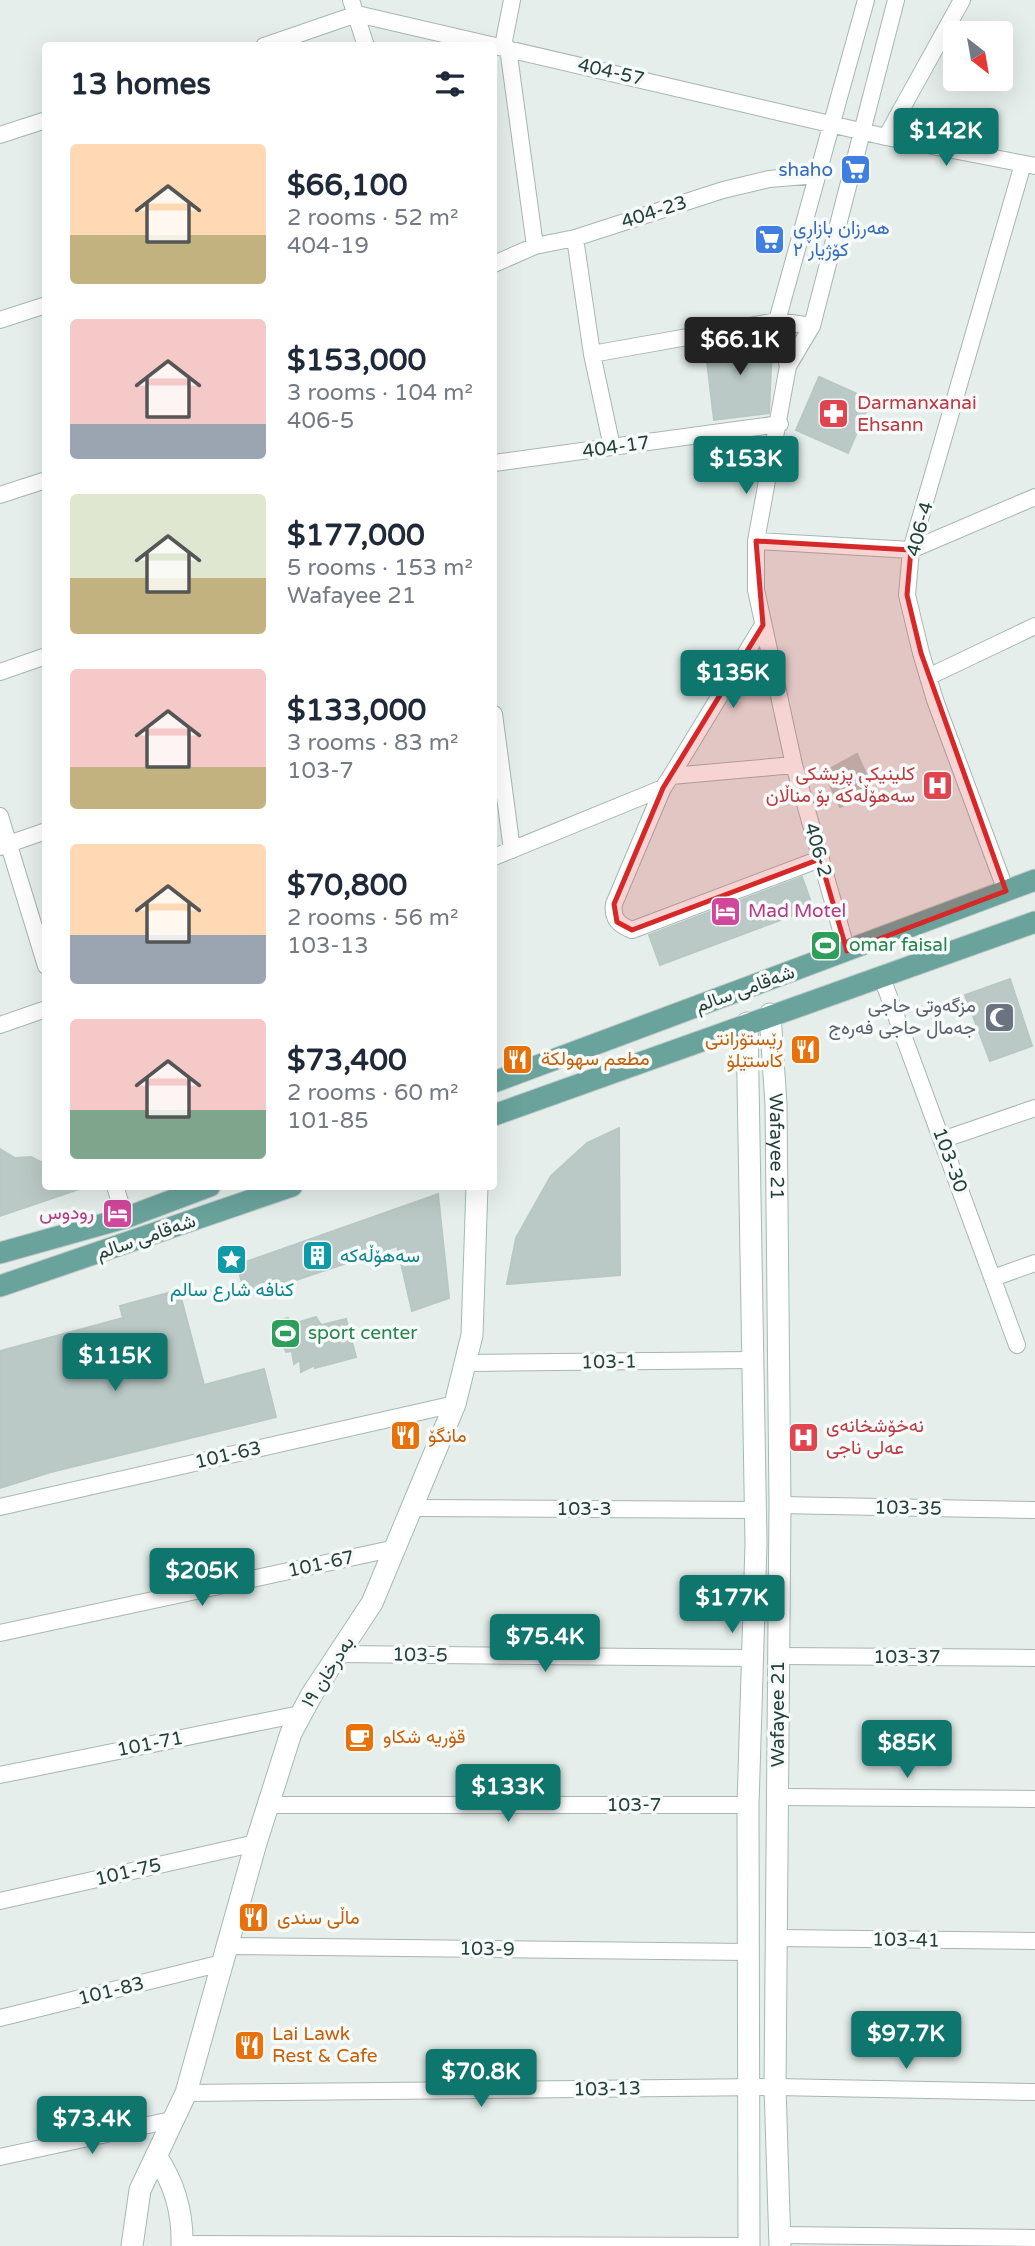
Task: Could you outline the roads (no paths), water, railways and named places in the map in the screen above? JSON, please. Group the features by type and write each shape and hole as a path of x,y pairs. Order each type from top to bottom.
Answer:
{"main road":[{"name":"شەقامی سالم","path":"497,1081 1035,880"},
{"name":"شەقامی سالم","path":"497,1114 770,1014 1035,922"},
{"name":"شەقامی سالم","path":"0,1253 125,1218 199,1190"},
{"name":"شەقامی سالم","path":"0,1286 280,1190"}],"street":[{"path":"512,0 506,47 535,246"},
{"path":"788,366 777,321 866,0"},
{"path":"788,366 812,326 896,0"},
{"path":"886,137 962,0"},
{"path":"273,42 354,7 365,42"},
{"name":"404-57","path":"354,7 487,42"},
{"name":"404-57","path":"497,45 886,137 1029,165"},
{"path":"0,135 42,121"},
{"name":"406-4","path":"1006,891 928,677 907,595 911,550 1029,165"},
{"name":"404-23","path":"497,263 535,246 575,238 723,191 769,179 818,174"},
{"path":"575,238 592,355 612,447"},
{"path":"0,320 42,306"},
{"path":"592,355 777,321 812,326"},
{"name":"406-2","path":"788,366 756,541 757,590 794,765 847,951"},
{"name":"404-17","path":"497,463 779,424"},
{"path":"0,495 42,481"},
{"path":"756,541 911,550 1035,497"},
{"path":"763,625 667,782 614,904 613,914 617,922 632,930 820,859"},
{"path":"928,677 1035,626"},
{"path":"0,672 42,657"},
{"path":"497,737 512,850"},
{"path":"497,856 667,782 794,765"},
{"path":"0,816 4,845 42,954"},
{"path":"4,845 42,832"},
{"name":"103-30","path":"881,975 1017,1345"},
{"path":"0,1025 42,1010"},
{"name":"Wafayee 21","path":"770,1014 776,1104 780,1505 775,2087 780,2240"},
{"name":"Wafayee 21","path":"747,1023 752,1188 755,1510 753,1721 748,1805 751,1915 748,1952 747,2087 750,2246"},
{"path":"943,1139 1035,1108"},
{"path":"116,1190 125,1218"},
{"name":"بەدرخان ١٩","path":"132,2246 139,2190 176,2119 186,2093 267,1805 300,1714 372,1603 455,1404 467,1363 474,1306 477,1190"},
{"path":"993,1278 1035,1263"},
{"name":"103-1","path":"467,1363 752,1360"},
{"name":"101-63","path":"0,1507 455,1404"},
{"name":"103-35","path":"780,1505 1035,1510"},
{"name":"103-3","path":"413,1508 755,1510"},
{"name":"101-67","path":"0,1633 396,1548"},
{"name":"103-5","path":"339,1654 752,1658"},
{"name":"103-37","path":"779,1656 1035,1658"},
{"name":"101-71","path":"0,1774 300,1714"},
{"path":"778,1797 1035,1799"},
{"name":"103-7","path":"267,1805 748,1805"},
{"name":"101-75","path":"0,1901 256,1843"},
{"name":"103-41","path":"777,1938 1035,1941"},
{"name":"103-9","path":"224,1955 748,1952"},
{"name":"101-83","path":"0,2018 224,1955"},
{"name":"103-13","path":"186,2093 747,2087 1035,2092"},
{"path":"0,2157 176,2119"},
{"path":"156,2156 174,2188 180,2206 183,2245 750,2246"},
{"path":"780,2240 1035,2238"}],"place":[{"name":"shaho","path":"856,170"},
{"name":"هەرزان بازاڕی کۆژیار ٢","path":"770,239"},
{"name":"Darmanxanai Ehsann","path":"834,414"},
{"name":"کلینیکی پزیشکی سەهۆڵەکە بۆ مناڵان","path":"938,785"},
{"name":"Mad Motel","path":"725,911"},
{"name":"omar faisal","path":"826,945"},
{"name":"مزگه‌وتی حاجی جەمال حاجی فەرەج","path":"999,1017"},
{"name":"ڕێستۆرانتی کاستێلۆ","path":"806,1050"},
{"name":"مطعم سهولكة","path":"518,1059"},
{"name":"رودوس","path":"117,1213"},
{"name":"سەهۆڵەکە","path":"317,1256"},
{"name":"كنافه شارع سالم","path":"232,1259"},
{"name":"sport center","path":"285,1333"},
{"name":"مانگۆ","path":"405,1436"},
{"name":"نەخۆشخانەی عەلی ناجی","path":"803,1437"},
{"name":"قۆریە شکاو","path":"360,1737"},
{"name":"ماڵی سندی","path":"254,1918"},
{"name":"Lai Lawk Rest & Cafe","path":"249,2045"}]}
